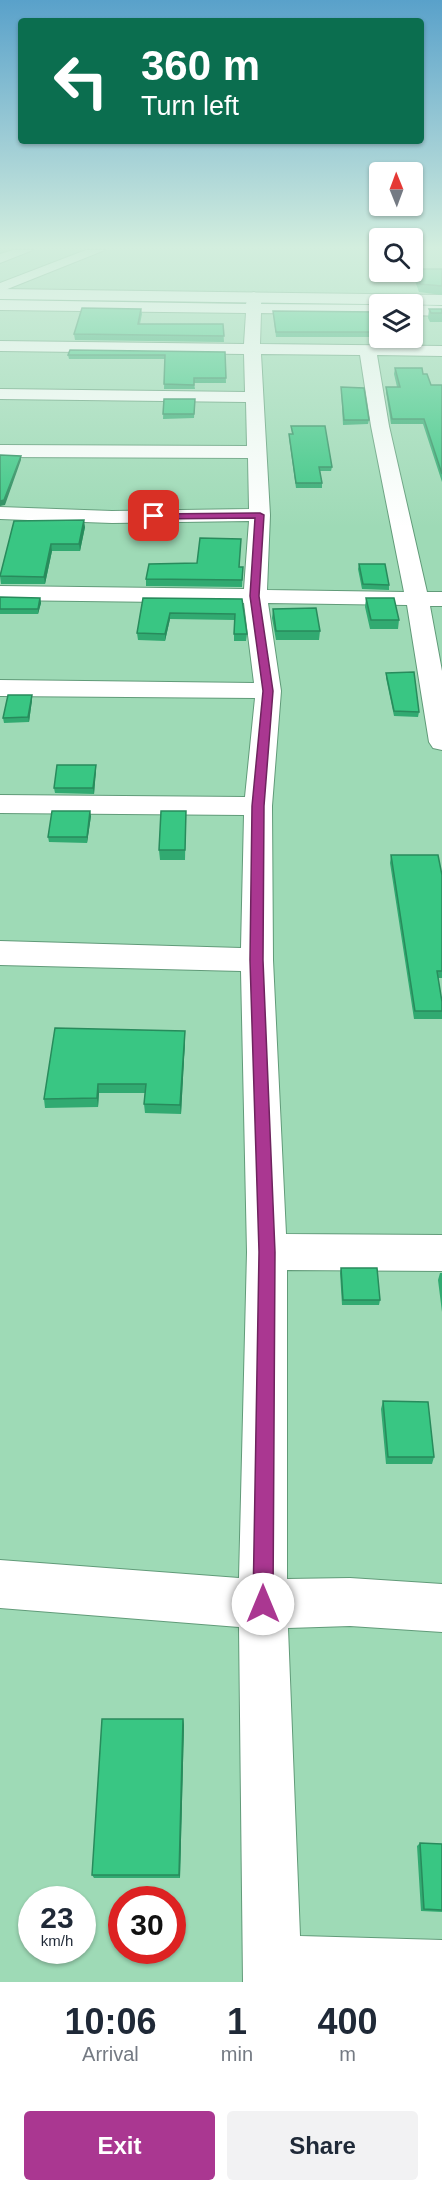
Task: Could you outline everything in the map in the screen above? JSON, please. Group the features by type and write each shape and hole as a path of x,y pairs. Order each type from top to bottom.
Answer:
{"street":[{"path":"252,342 260,515 255,596 268,691 258,806 257,960 267,1252 263,1604 272,1973 442,1969"},
{"path":"0,346 252,347 442,351"},
{"path":"368,351 380,426 417,599 442,742"},
{"path":"0,394 255,397"},
{"path":"0,451 257,452"},
{"path":"0,513 111,517 260,515"},
{"path":"0,593 442,599"},
{"path":"0,688 268,691"},
{"path":"0,804 258,806"},
{"path":"0,953 257,960"},
{"path":"267,1252 442,1253"},
{"path":"0,1584 263,1604 350,1602 442,1608"}],"building":[{"path":"70,350 225,352 226,378 194,378 194,385 164,384 165,355 68,355"},
{"path":"395,368 422,368 423,374 427,374 431,385 442,385 442,474 424,419 392,419 386,387 400,387"},
{"path":"341,387 364,388 369,420 344,420"},
{"path":"164,399 195,399 194,414 163,414"},
{"path":"291,426 325,426 332,467 319,467 322,483 296,483 289,434 293,434"},
{"path":"0,455 21,456 4,500 0,501"},
{"path":"84,520 79,544 51,544 44,577 0,576 14,521"},
{"path":"200,538 241,539 239,567 243,567 242,580 146,579 149,564 197,563"},
{"path":"359,564 385,564 389,585 363,584"},
{"path":"0,597 40,598 38,609 0,609"},
{"path":"143,598 242,599 247,634 234,634 235,614 170,613 165,634 137,633"},
{"path":"366,598 394,598 399,620 371,620"},
{"path":"316,608 320,631 276,631 273,609"},
{"path":"414,672 419,712 394,711 386,673"},
{"path":"8,695 32,695 28,717 3,718"},
{"path":"57,765 96,765 93,788 54,788"},
{"path":"52,811 90,811 87,837 48,837"},
{"path":"161,811 186,811 185,850 159,850"},
{"path":"391,855 438,855 442,875 442,971 437,971 442,1011 415,1011"},
{"path":"55,1028 185,1031 180,1105 144,1104 146,1084 98,1084 97,1098 44,1099"},
{"path":"341,1268 377,1268 380,1300 343,1300"},
{"path":"383,1401 428,1402 434,1457 388,1457"},
{"path":"102,1719 183,1719 179,1875 92,1875"},
{"path":"420,1843 442,1844 442,1910 424,1909"}],"route":[{"path":"154,516 260,515 255,596 268,691 258,806 257,960 267,1252 263,1604"}]}
